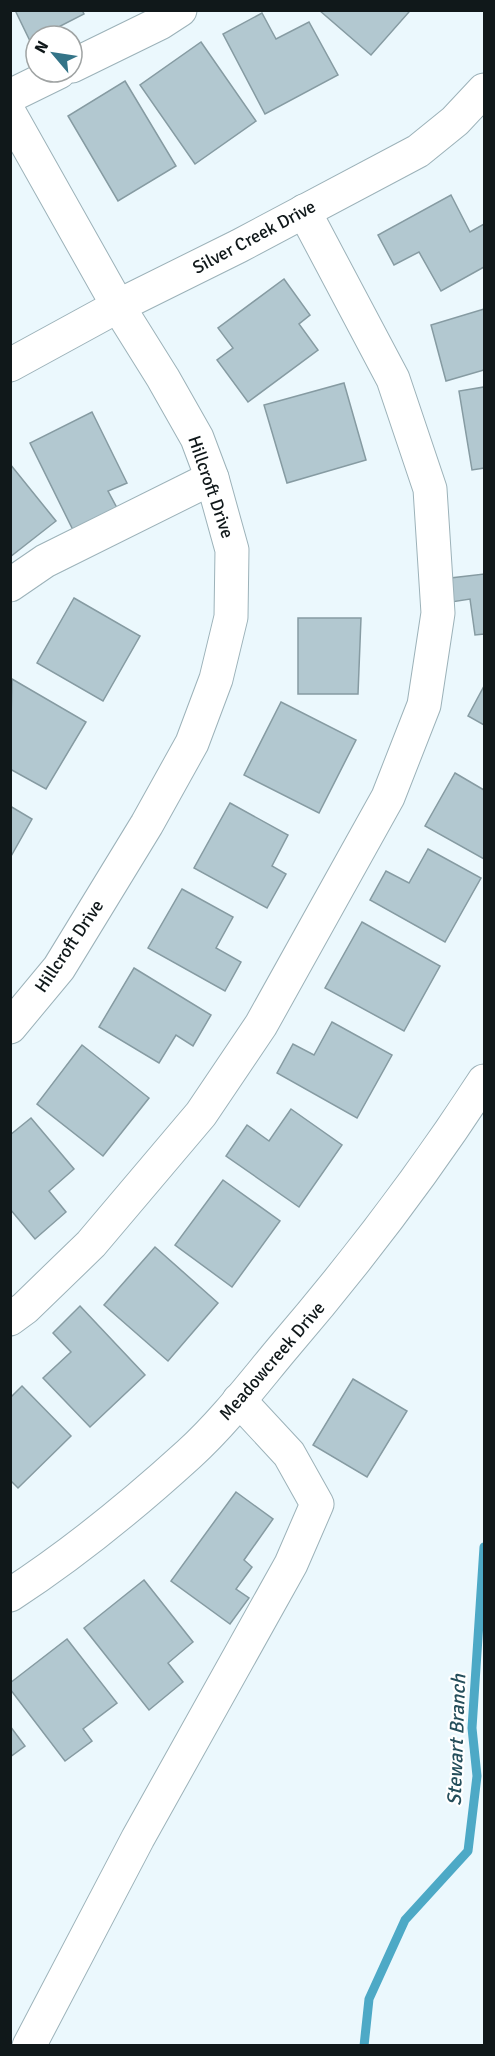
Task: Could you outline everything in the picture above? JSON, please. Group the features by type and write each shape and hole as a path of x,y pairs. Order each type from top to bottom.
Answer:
{"street":[{"path":"84,60 160,23 180,10"},
{"path":"10,96 34,84"},
{"name":"Silver Creek Drive","path":"10,365 118,306 418,151 455,121 484,92"},
{"name":"Hillcroft Drive","path":"10,114 118,306 197,438 212,478 232,550 231,617 216,680 192,743 147,825 59,968 10,1027"},
{"path":"10,1319 91,1244 201,1114 254,1035 388,797 424,705 438,613 430,489 393,379 304,211"},
{"path":"10,585 45,561 212,478"},
{"name":"Meadowcreek Drive","path":"10,1595 44,1573 121,1512 190,1453 239,1400 326,1298 394,1212 443,1144 484,1081"},
{"path":"29,2046 138,1838 291,1564 317,1504 289,1454 239,1400"}],"building":[{"path":"15,10 82,10 84,14 64,24 24,24 24,29"},
{"path":"319,10 408,10 409,12 371,55"},
{"path":"262,13 276,39 309,22 338,75 265,114 223,34"},
{"path":"201,42 256,121 195,164 140,85"},
{"path":"125,81 176,166 118,201 68,116"},
{"path":"451,195 470,232 484,224 484,267 441,291 419,252 394,265 378,235"},
{"path":"284,279 310,315 299,324 318,350 248,402 217,360 233,348 218,328"},
{"path":"484,309 484,370 446,381 431,325"},
{"path":"344,383 366,460 287,483 264,405"},
{"path":"484,387 484,468 472,470 459,391"},
{"path":"92,412 127,483 108,491 117,508 73,530 30,443"},
{"path":"10,464 56,521 10,557"},
{"path":"484,574 484,634 475,635 470,599 445,603 442,579"},
{"path":"74,598 140,636 103,701 37,663"},
{"path":"298,618 361,618 358,694 298,694"},
{"path":"12,679 86,722 46,789 10,769"},
{"path":"484,686 484,725 468,716"},
{"path":"281,702 356,740 319,813 244,775"},
{"path":"455,773 484,790 484,859 425,826"},
{"path":"230,803 288,835 272,866 286,874 267,908 194,868"},
{"path":"10,806 32,819 10,858"},
{"path":"428,849 481,878 445,942 370,900 386,871 409,883"},
{"path":"182,889 233,917 216,948 241,962 225,991 148,948"},
{"path":"362,922 440,966 404,1031 325,988"},
{"path":"134,968 211,1015 193,1046 176,1035 159,1063 99,1027"},
{"path":"332,1022 392,1055 357,1118 277,1073 293,1044 314,1055"},
{"path":"82,1045 149,1098 103,1156 37,1104"},
{"path":"291,1109 342,1145 299,1207 226,1156 247,1125 269,1141"},
{"path":"31,1118 74,1169 49,1191 66,1212 35,1239 10,1209 10,1135"},
{"path":"223,1180 280,1221 232,1287 175,1245"},
{"path":"155,1247 218,1303 168,1361 104,1305"},
{"path":"80,1306 145,1375 90,1427 43,1378 71,1352 53,1333"},
{"path":"353,1379 407,1411 367,1477 313,1445"},
{"path":"22,1386 71,1436 18,1488 10,1480 10,1398"},
{"path":"236,1492 273,1519 244,1560 252,1567 236,1589 249,1598 230,1624 171,1581"},
{"path":"144,1580 193,1642 168,1663 183,1682 149,1710 84,1628"},
{"path":"67,1639 117,1703 83,1729 92,1741 65,1761 10,1689 10,1683"},
{"path":"10,1726 25,1746 10,1757"}],"waterway":[{"name":"Stewart Branch","path":"364,2046 369,1999 405,1920 468,1851 477,1776 472,1728 484,1547"}]}
